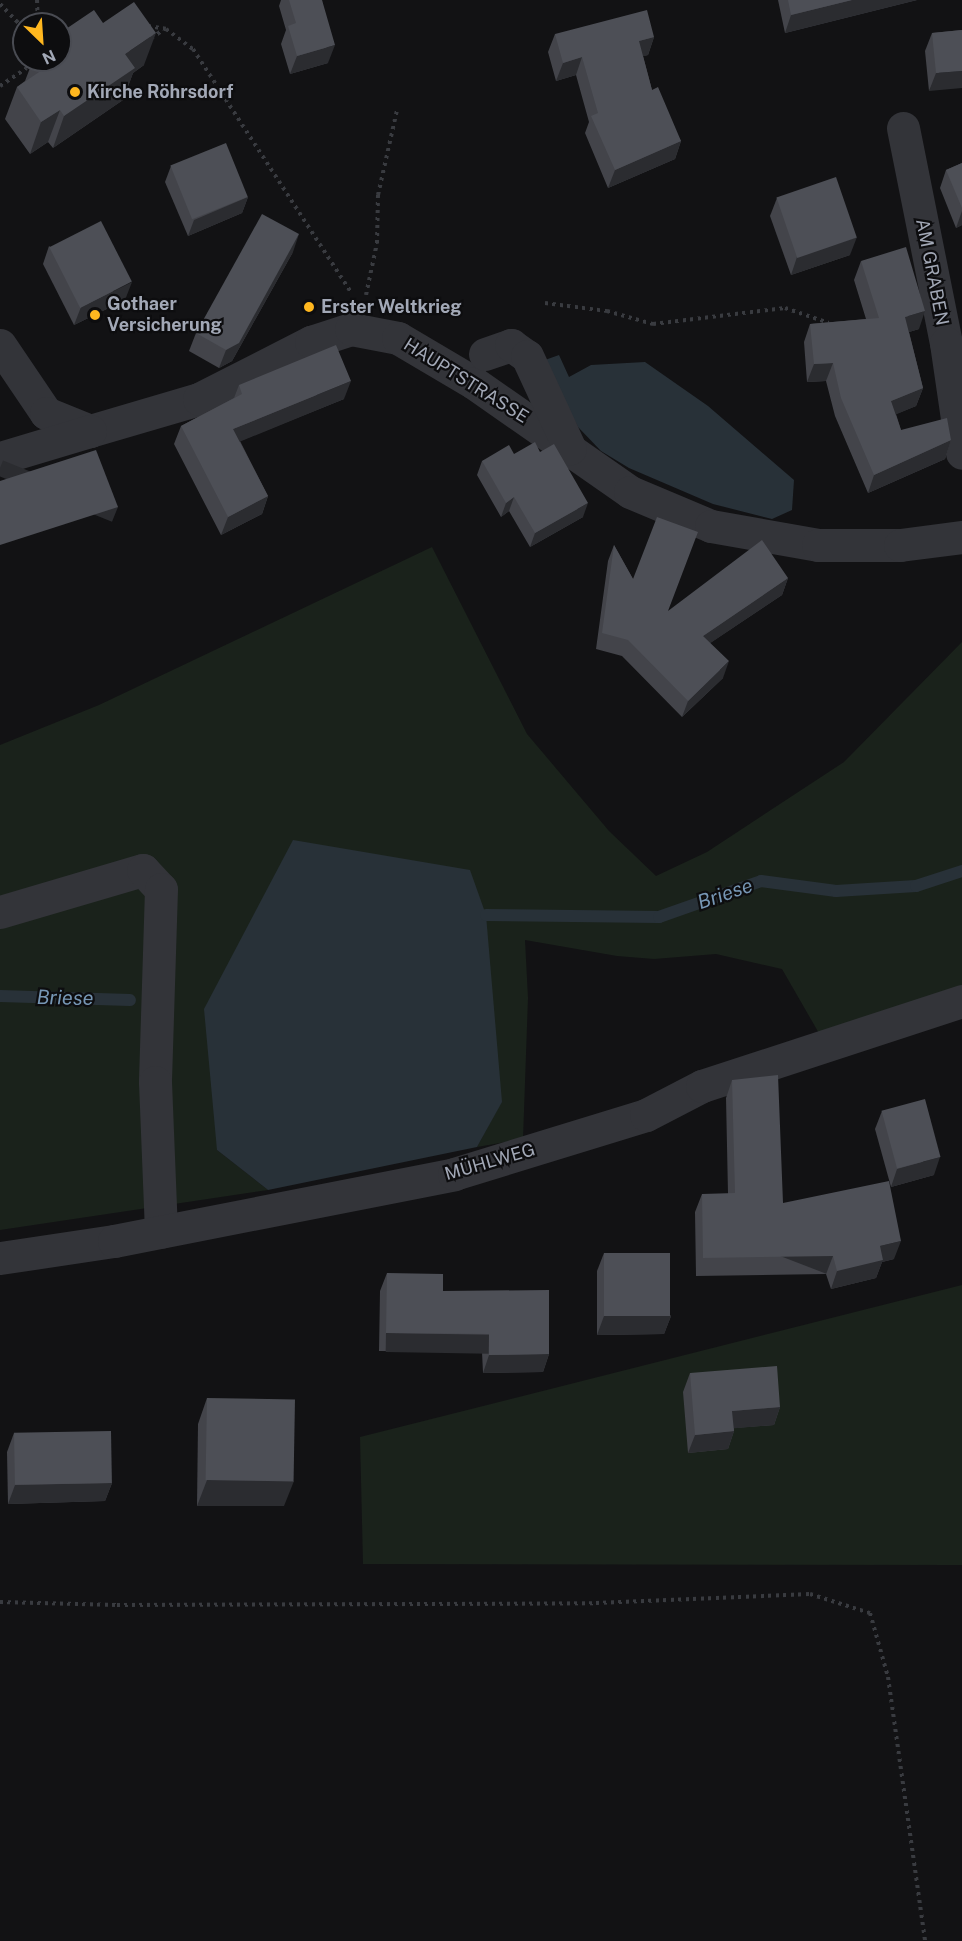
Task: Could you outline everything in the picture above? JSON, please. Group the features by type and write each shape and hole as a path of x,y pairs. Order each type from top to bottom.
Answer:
{"street":[{"name":"AM GRABEN","path":"903,128 946,343 962,453"},
{"name":"HAUPTSTRASSE","path":"0,458 199,399 356,318 398,338 474,383 630,492 711,526 818,545 900,545 962,537"},
{"path":"0,345 46,413 90,431"},
{"path":"484,354 511,345 527,356 571,450"},
{"path":"0,912 143,870 161,889 155,1082 161,1232"},
{"name":"MÜHLWEG","path":"0,1258 161,1232 454,1174 646,1115 702,1086 962,1001"}],"path":[{"path":"0,4 12,16"},
{"path":"141,25 166,28 193,49 356,318"},
{"path":"143,43 166,28"},
{"path":"0,86 21,72"},
{"path":"356,318 371,286 377,243 378,195 397,110"},
{"path":"545,303 607,310 653,324 784,308 833,325"},
{"path":"0,1602 117,1605 596,1603 810,1594 870,1613 888,1677 925,1941"}],"shaded area":[{"path":"559,355 569,377 591,365 645,362 708,406 794,480 792,510 772,519 713,504 629,468 601,451 578,427 545,360"},
{"path":"432,547 527,734 609,831 656,876 707,852 844,762 962,642 962,986 820,1035 782,969 716,954 654,959 617,956 525,940 528,998 523,1139 477,1147 502,1101 217,1150 268,1190 0,1230 0,745 99,705"},
{"path":"293,840 470,870 486,915 502,1102 477,1147 268,1190 217,1150 204,1009"},
{"path":"962,1285 962,1565 363,1564 360,1437"}],"building":[{"path":"289,0 322,0 335,45 297,56 288,26 296,23"},
{"path":"788,0 852,0 791,15"},
{"path":"134,2 156,33 125,54 135,68 64,116 60,110 41,122 17,87 39,72 72,72 72,25 94,10 103,23"},
{"path":"647,10 654,37 639,41 652,90 658,87 681,141 615,170 591,116 598,113 582,57 563,63 555,34"},
{"path":"962,30 962,71 936,73 932,33"},
{"path":"226,143 248,197 192,219 170,165"},
{"path":"962,163 962,208 946,170"},
{"path":"836,177 857,238 797,258 776,198"},
{"path":"262,214 299,234 239,343 226,350 196,333"},
{"path":"101,221 132,282 80,308 49,247"},
{"path":"906,247 925,311 905,317 923,388 891,401 901,430 947,418 951,440 874,475 841,398 833,363 814,364 810,324 879,318 861,261"},
{"path":"336,345 351,381 233,429 268,496 228,517 181,426 242,394 239,385"},
{"path":"535,442 540,452 554,444 588,503 535,533 514,497 506,503 482,461 509,445 514,454"},
{"path":"96,450 118,507 0,545 0,481"},
{"path":"657,517 698,532 668,611 762,540 788,578 703,636 729,661 688,701 628,640 602,633 614,545 633,579"},
{"path":"778,1075 783,1203 889,1181 901,1241 880,1246 883,1260 837,1271 833,1256 703,1258 702,1194 735,1193 732,1080"},
{"path":"925,1099 941,1157 897,1169 882,1111"},
{"path":"604,1253 670,1253 670,1316 604,1316"},
{"path":"387,1273 443,1274 443,1291 549,1290 549,1354 489,1355 489,1334 386,1333"},
{"path":"777,1366 780,1407 732,1411 734,1431 695,1435 690,1373"},
{"path":"207,1398 295,1400 294,1482 206,1480"},
{"path":"111,1431 112,1483 15,1485 14,1433"}],"waterway":[{"name":"Briese","path":"486,915 659,917 761,881 836,891 916,886 962,871"},
{"name":"Briese","path":"0,996 130,1000"}],"place":[{"name":"Kirche Röhrsdorf","path":"75,92"},
{"name":"Erster Weltkrieg","path":"309,307"},
{"name":"Gothaer Versicherung","path":"95,315"}]}
